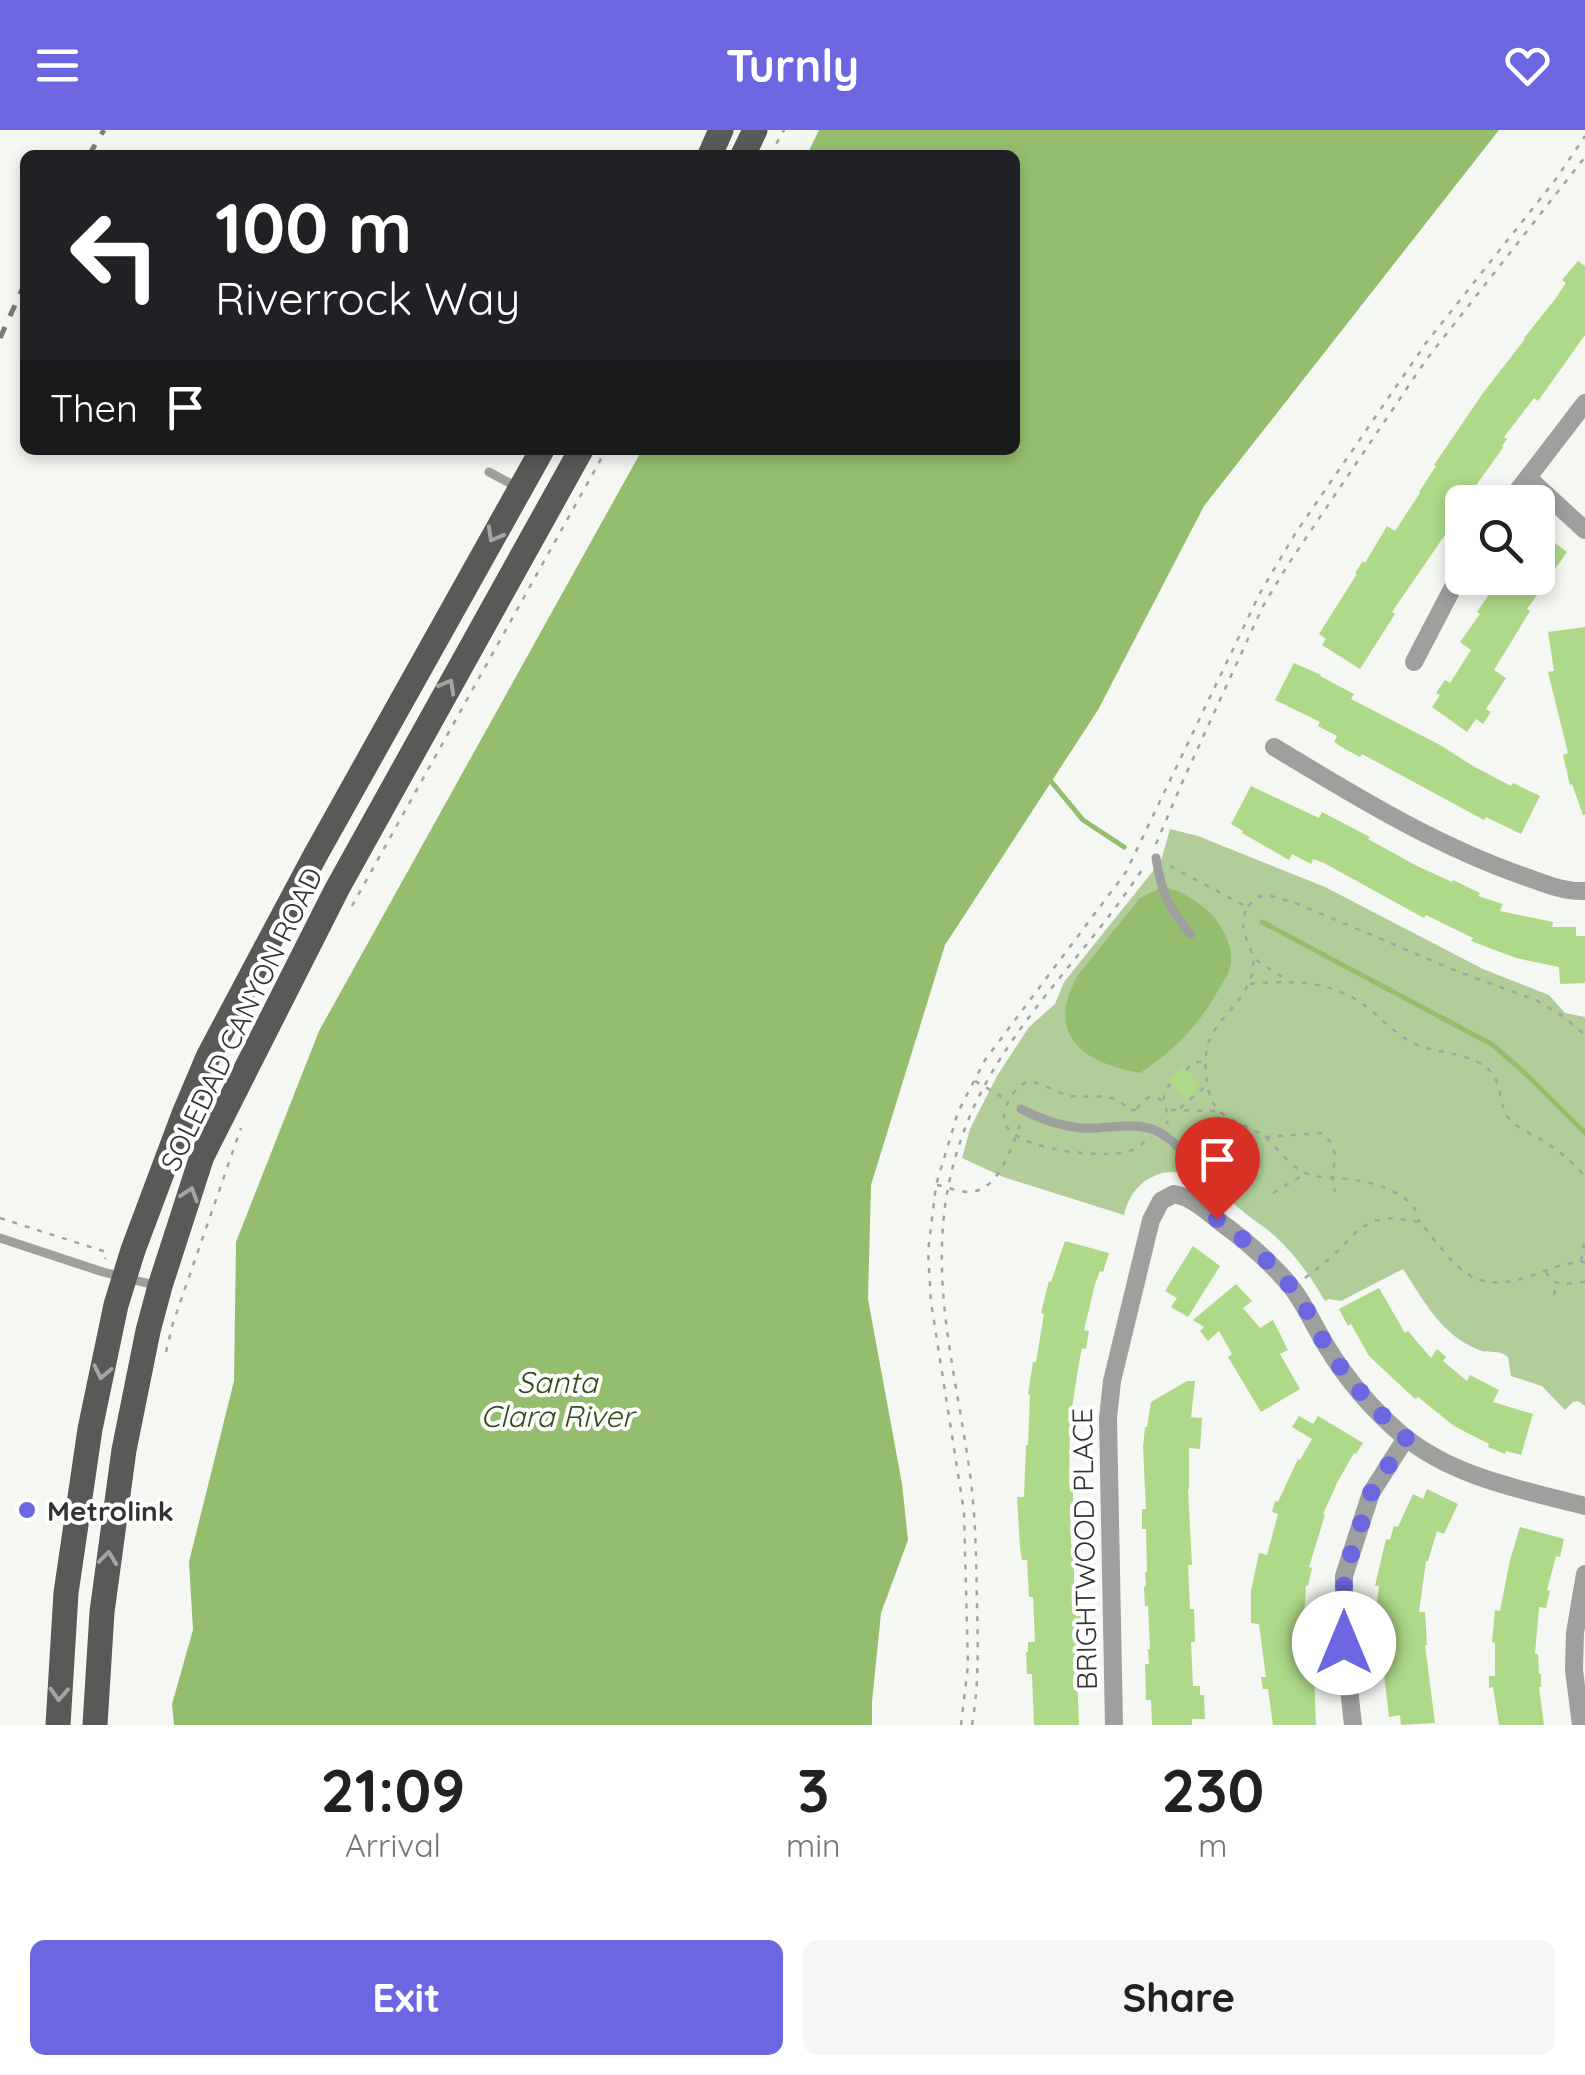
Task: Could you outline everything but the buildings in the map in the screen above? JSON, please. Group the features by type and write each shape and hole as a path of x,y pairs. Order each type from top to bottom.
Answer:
{"main road":[{"name":"SOLEDAD CANYON ROAD","path":"58,1725 66,1592 112,1322 124,1278 184,1114 209,1055 409,684 539,455"},
{"name":"SOLEDAD CANYON ROAD","path":"95,1725 102,1612 124,1450 148,1331 202,1156 346,871 578,455"},
{"path":"346,871 341,859 343,846 415,713 416,692 409,684"}],"street":[{"path":"1523,485 1585,403"},
{"path":"1528,478 1585,530"},
{"path":"1414,662 1449,595"},
{"path":"1274,747 1379,810 1478,860 1568,892 1585,891"},
{"name":"BRIGHTWOOD PLACE","path":"1114,1725 1108,1418 1112,1380 1151,1220 1161,1201 1174,1194 1189,1197"},
{"path":"1189,1197 1246,1240 1292,1288 1352,1384 1406,1438 1451,1465 1491,1482 1585,1506"},
{"path":"1353,1725 1344,1643 1344,1576 1371,1493 1406,1438"},
{"path":"1580,1725 1574,1670 1575,1633 1585,1574"}],"lane":[{"path":"489,472 520,488"},
{"path":"1156,858 1171,911 1191,934"},
{"path":"1021,1109 1042,1120 1083,1128 1132,1126 1154,1130 1175,1144 1186,1159 1193,1174 1189,1197"},
{"path":"0,1238 160,1286"}],"path":[{"path":"352,908 603,455"},
{"path":"1156,858 1247,907"},
{"path":"1286,980 1255,959 1243,931 1247,907 1260,896 1312,909 1459,972 1536,1000 1585,1036"},
{"path":"1219,1112 1207,1085 1208,1044 1249,984 1255,959"},
{"path":"1249,984 1286,980 1338,991 1369,1009 1409,1041 1483,1065 1500,1088 1508,1116 1522,1130 1560,1153 1585,1177"},
{"path":"1186,1070 1206,1060"},
{"path":"936,1185 970,1192 987,1186 998,1174 1023,1119 1021,1109 974,1080"},
{"path":"1163,1101 1170,1083"},
{"path":"1178,1109 1207,1085"},
{"path":"1135,1114 1139,1104 1154,1097 1163,1101 1168,1110 1167,1122"},
{"path":"1168,1110 1219,1112 1265,1137 1306,1174 1358,1180 1400,1196 1414,1208 1420,1222 1452,1263 1466,1275 1490,1284 1516,1281 1583,1261 1585,1238"},
{"path":"166,1352 241,1127"},
{"path":"1265,1137 1322,1133 1335,1150 1335,1192"},
{"path":"1273,1193 1306,1174"},
{"path":"1292,1288 1374,1220 1420,1222"},
{"path":"1545,1271 1557,1284 1585,1282"},
{"path":"1554,1295 1557,1284"}],"shaded area":[{"path":"1170,829 1198,836 1325,887 1483,969 1549,995 1565,1013 1585,1017 1585,1406 1573,1402 1565,1410 1542,1386 1511,1376 1508,1357 1479,1350 1454,1336 1435,1316 1403,1269 1341,1301 1325,1301 1301,1264 1279,1240 1195,1177 1171,1172 1150,1178 1133,1193 1124,1215 1003,1177 962,1158 970,1129 997,1076 1029,1027 1055,1004 1064,982 1161,861"}],"water":[{"name":"Santa Clara River","path":"819,130 1499,130 1204,506 1098,710 945,945 871,1185 868,1299 902,1484 908,1540 881,1613 872,1725 174,1725 172,1704 193,1630 189,1562 234,1381 236,1242 319,1031 639,455 1020,455 1020,150 809,150"},
{"path":"1162,887 1187,896 1209,912 1227,938 1231,960 1226,976 1194,1026 1140,1073 1101,1062 1086,1053 1068,1030 1065,1014 1078,975 1140,898"}],"waterway":[{"path":"1049,779 1083,820 1124,847"},
{"path":"1262,922 1493,1045 1585,1133"}],"railway":[{"path":"92,150 104,130"},
{"path":"0,338 20,294"}],"place":[{"name":"Metrolink","path":"27,1510"}],"route":[{"path":"1217,1219 1246,1240 1292,1288 1352,1384 1406,1438 1371,1493 1344,1576 1344,1643"}]}
